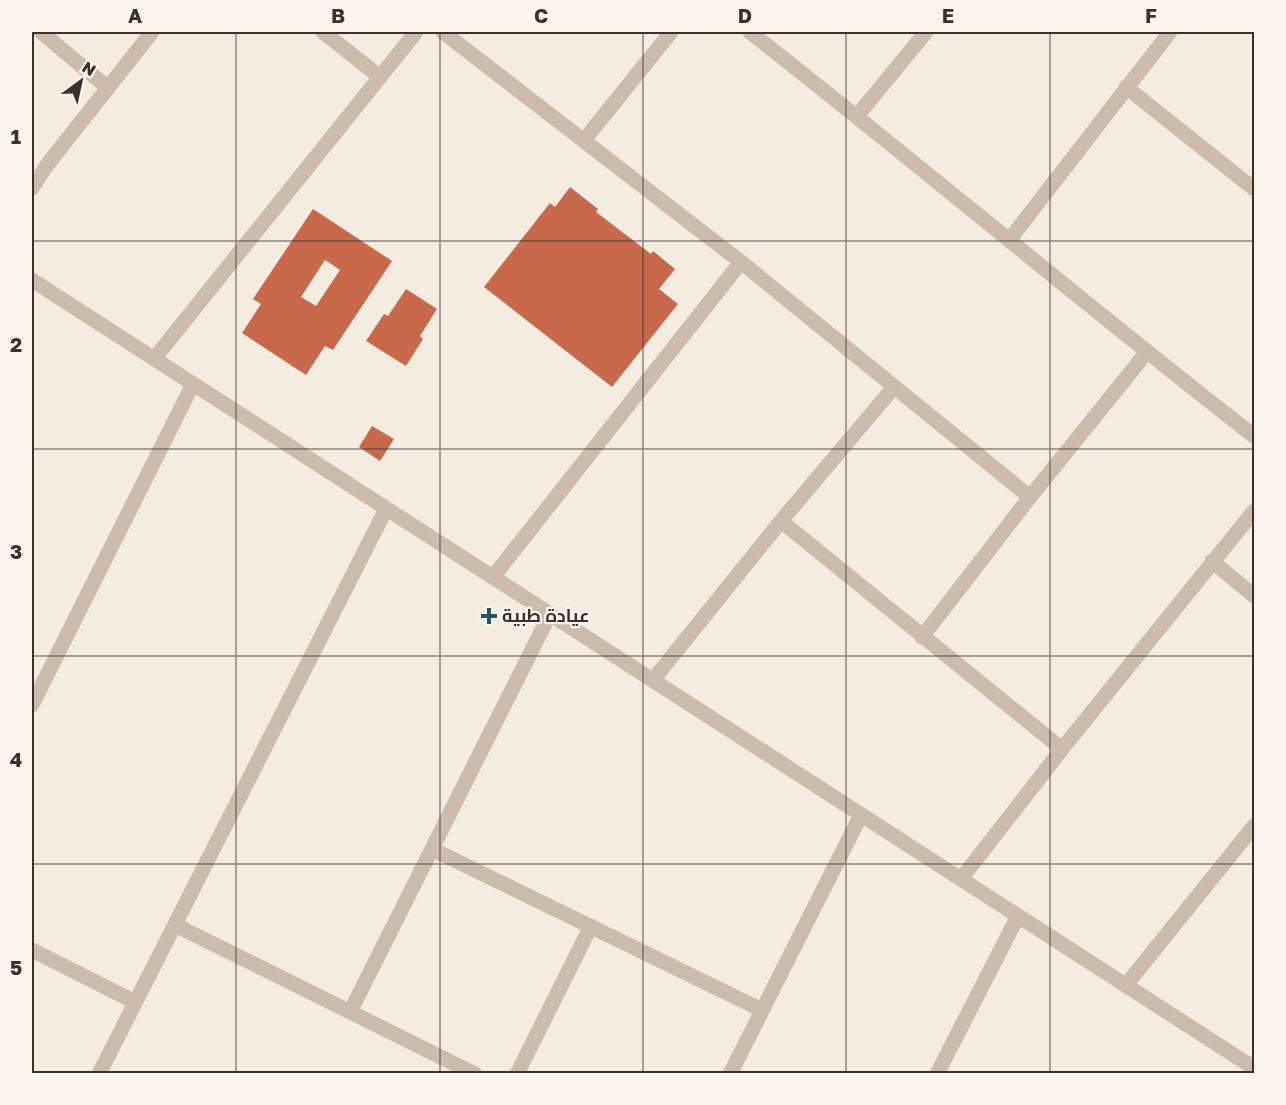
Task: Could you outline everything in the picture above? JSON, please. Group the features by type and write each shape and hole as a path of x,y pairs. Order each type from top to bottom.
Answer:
{"street":[{"path":"41,32 107,87"},
{"path":"32,188 46,165 152,32"},
{"path":"323,32 379,76"},
{"path":"154,359 416,32"},
{"path":"443,32 585,139 741,262 1030,497"},
{"path":"585,139 671,32"},
{"path":"750,32 1254,436"},
{"path":"857,116 926,32"},
{"path":"1010,239 1170,32"},
{"path":"1126,87 1254,189"},
{"path":"493,578 741,262"},
{"path":"32,280 1254,1068"},
{"path":"922,637 1030,497 1147,352"},
{"path":"32,705 194,384"},
{"path":"652,680 894,387"},
{"path":"99,1074 386,509"},
{"path":"961,879 1062,749 1254,511"},
{"path":"781,521 1062,749"},
{"path":"1212,561 1254,596"},
{"path":"350,1012 550,614"},
{"path":"730,1074 861,815"},
{"path":"1126,985 1254,826"},
{"path":"432,849 762,1010"},
{"path":"937,1074 1018,916"},
{"path":"175,925 475,1074"},
{"path":"517,1074 591,926"},
{"path":"32,950 135,1002"}],"building":[{"path":"570,187 598,209 596,212 651,254 653,251 675,269 659,289 678,304 612,387 484,287 550,203 555,207"},
{"path":"313,209 392,261 333,350 325,346 306,375 242,333 261,304 253,299","holes":["325,260 340,270 316,306 301,297"]},
{"path":"406,289 437,309 420,336 423,339 406,366 366,341 384,314 388,316"},
{"path":"372,426 394,439 380,461 359,447"}],"place":[{"name":"عيادة طبية","path":"489,616"}]}
